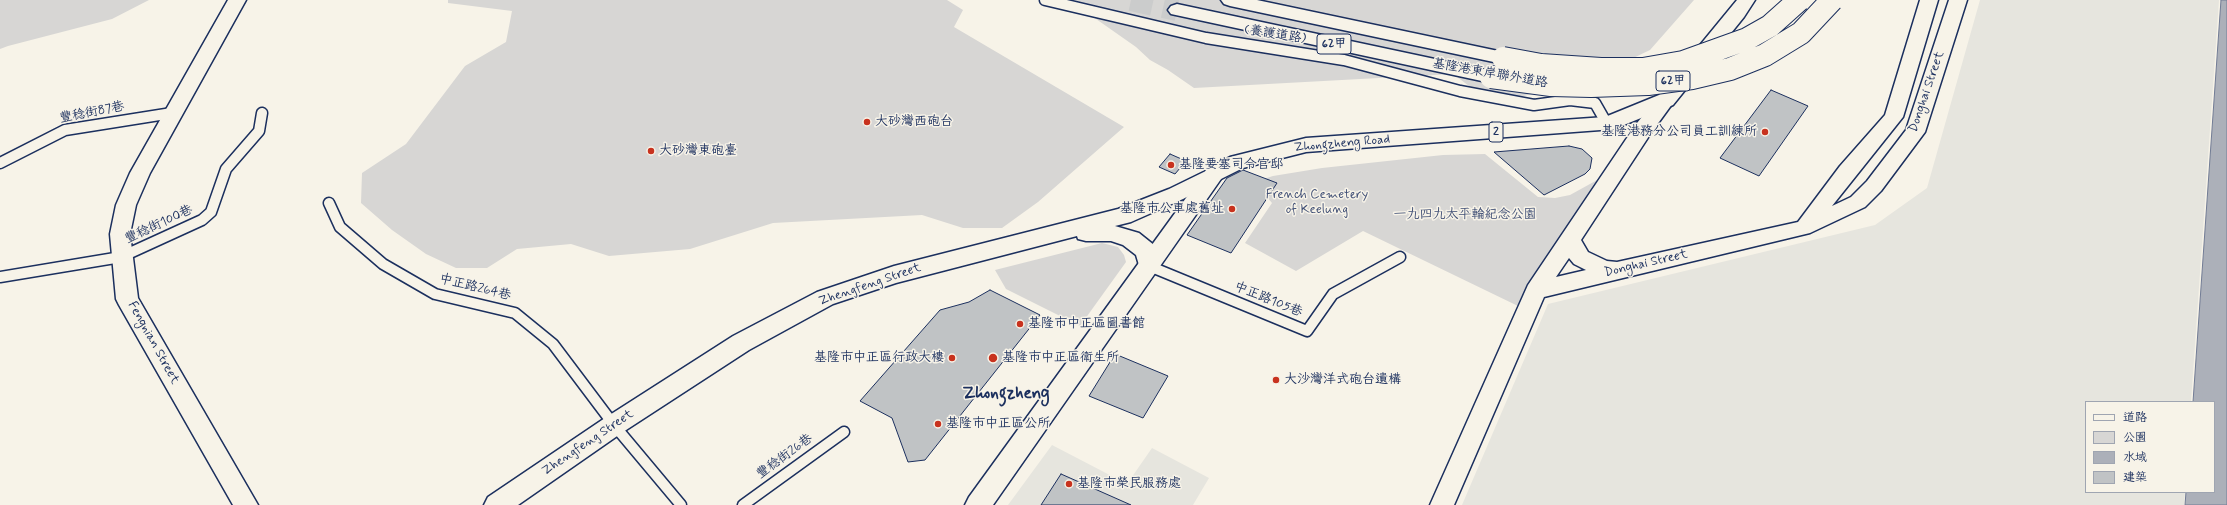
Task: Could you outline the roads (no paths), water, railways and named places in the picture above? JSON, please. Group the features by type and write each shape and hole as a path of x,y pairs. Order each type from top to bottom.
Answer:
{"main road":[{"name":"基隆港東岸聯外道路","path":"1230,0 1503,58 1541,65 1601,69 1643,69 1683,62 1747,39 1770,26 1799,0"},
{"name":"Zhongzheng Road","path":"978,505 1214,174 1237,162 1306,145 1607,124 1646,110 1666,100 1742,6 1757,0"},
{"name":"基隆港東岸聯外道路","path":"1177,10 1491,77 1551,85 1591,86 1648,84 1692,78 1730,69 1765,54 1801,33 1832,0"},
{"name":"Zhengfeng Street","path":"497,505 614,425 741,343 825,298 894,275 974,253 1064,232 1123,216 1176,194 1214,174"},
{"path":"1064,232 1111,233 1131,239 1146,251 1149,266"}],"street":[{"name":"Fengnian Street","path":"236,0 140,173 126,205 120,234 127,299 246,505"},
{"name":"Donghai Street","path":"1803,228 1847,172 1894,117 1929,0"},
{"name":"Donghai Street","path":"1536,292 1618,270 1803,228 1858,202 1874,186 1916,132 1958,0"},
{"path":"1442,505 1536,292 1644,128 1666,100"},
{"path":"1570,239 1574,249 1581,258 1590,264 1604,269 1618,270"}],"lane":[{"name":"(養護道路)","path":"1045,0 1206,38 1330,58 1460,91 1534,105 1570,100 1595,103 1607,124"},
{"name":"豐稔街87巷","path":"0,163 65,130 172,113"},
{"name":"豐稔街100巷","path":"122,256 202,220 211,212 226,169 259,131 262,113"},
{"name":"中正路264巷","path":"329,203 340,227 383,264 435,294 515,312 553,344 614,425 681,505"},
{"path":"0,277 94,263 122,256"},
{"name":"中正路105巷","path":"1149,266 1307,331 1333,294 1400,257"},
{"name":"豐稔街26巷","path":"743,505 844,432"}],"water":[{"path":"2221,0 2227,0 2227,505 2185,505 2186,493 2215,493 2215,401 2193,401"}],"tunnel":[{"path":"1131,0 1177,10"}],"place":[{"name":"大砂灣西砲台","path":"867,122"},
{"name":"基隆港務分公司員工訓練所","path":"1765,132"},
{"name":"大砂灣東砲臺","path":"651,151"},
{"name":"基隆要塞司令官邸","path":"1171,165"},
{"name":"基隆市公車處舊址","path":"1232,209"},
{"name":"基隆市中正區圖書館","path":"1020,324"},
{"name":"基隆市中正區行政大樓","path":"952,358"},
{"name":"基隆市中正區衛生所","path":"993,358"},
{"name":"大沙灣洋式砲台遺構","path":"1276,380"},
{"name":"基隆市中正區公所","path":"938,424"},
{"name":"基隆市榮民服務處","path":"1069,484"}],"district":[{"name":"Zhongzheng","path":"1006,394"}],"park label":[{"name":"French Cemetery of Keelung","path":"1317,202"},
{"name":"一九四九太平輪紀念公園","path":"1465,215"}]}
